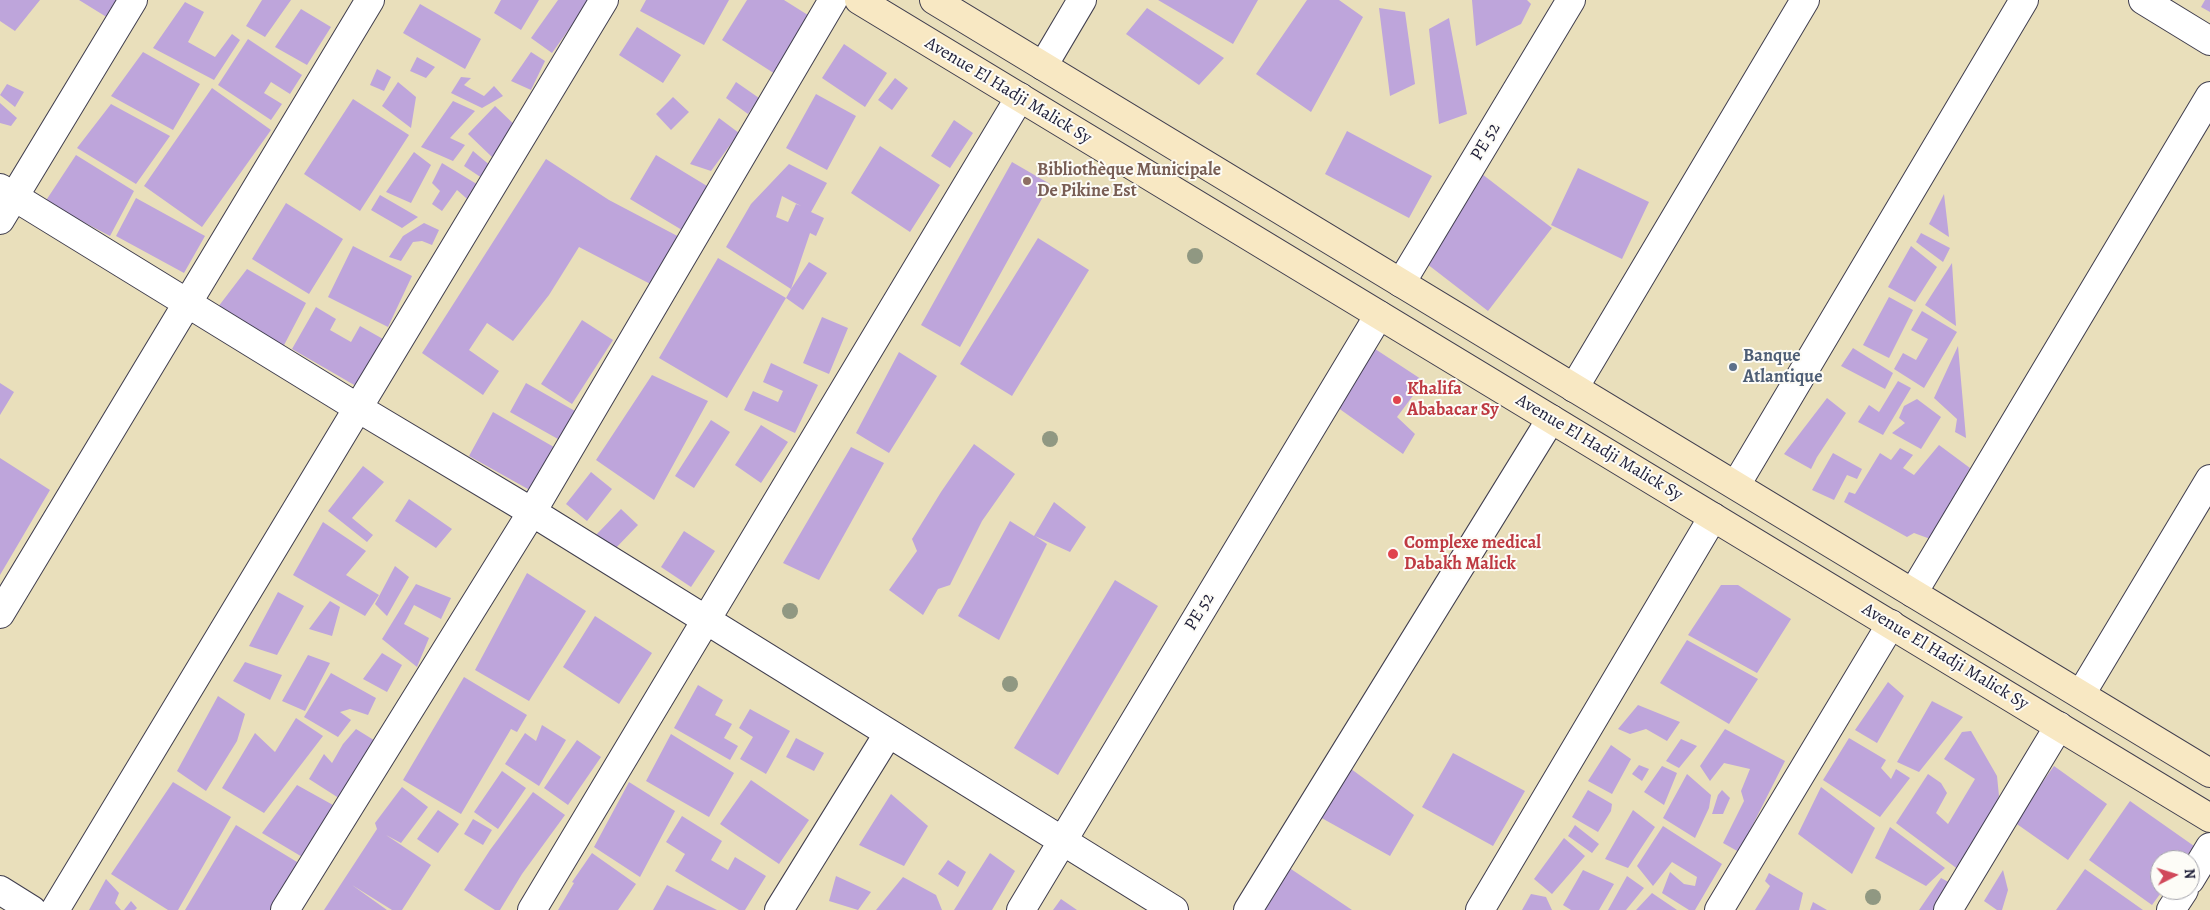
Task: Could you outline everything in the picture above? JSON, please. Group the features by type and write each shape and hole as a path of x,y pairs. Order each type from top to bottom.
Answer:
{"street":[{"path":"0,220 7,192 133,0"},
{"path":"0,614 370,0"},
{"path":"55,910 604,0"},
{"path":"285,910 532,512 833,0"},
{"name":"Avenue El Hadji Malick Sy","path":"859,0 2210,818"},
{"path":"934,0 2210,773"},
{"path":"1042,66 1082,0"},
{"name":"PE 52","path":"1401,283 1571,0"},
{"path":"1574,388 1805,0"},
{"path":"1736,486 2024,0"},
{"path":"2143,0 2210,41"},
{"path":"1913,593 2210,96"},
{"path":"532,910 1020,98"},
{"path":"7,192 358,408 532,512 1174,910"},
{"name":"PE 52","path":"1021,910 1379,315"},
{"path":"1248,910 1552,419"},
{"path":"2081,694 2210,479"},
{"path":"1480,910 1713,517"},
{"path":"1719,910 1891,624"},
{"path":"1948,910 2059,726"},
{"path":"779,910 888,734"},
{"path":"2200,864 2210,847"},
{"path":"0,890 32,910"}],"building":[{"path":"0,0 40,0 15,31 0,21"},
{"path":"79,0 126,0 113,21"},
{"path":"262,0 291,0 265,37 246,26"},
{"path":"501,0 539,0 521,30 494,13"},
{"path":"558,0 590,0 552,53 531,38"},
{"path":"646,0 729,0 704,45 640,11"},
{"path":"747,0 784,0 819,22 783,79 722,40"},
{"path":"1158,0 1258,0 1233,44"},
{"path":"1307,0 1339,0 1363,17 1311,112 1256,74"},
{"path":"1472,0 1527,0 1531,4 1521,24 1476,46"},
{"path":"2205,0 2210,0 2210,12 2201,7"},
{"path":"185,2 204,12 188,42 215,57 232,34 240,40 214,80 153,48"},
{"path":"420,4 481,39 465,69 403,33"},
{"path":"1147,8 1224,58 1199,85 1126,34"},
{"path":"1379,8 1405,12 1415,84 1390,96"},
{"path":"301,9 331,27 307,65 275,47"},
{"path":"1449,18 1467,114 1439,124 1429,29"},
{"path":"637,27 681,55 663,83 619,55"},
{"path":"248,39 302,75 290,94 271,82 264,93 282,104 271,120 218,85"},
{"path":"844,44 887,73 865,107 822,78"},
{"path":"143,52 200,84 173,130 111,96"},
{"path":"531,52 545,61 531,90 511,81"},
{"path":"417,57 435,67 426,78 410,71"},
{"path":"377,69 391,77 384,91 370,85"},
{"path":"461,77 471,78 464,85 484,96 494,86 503,96 482,108 451,93"},
{"path":"895,78 908,88 892,110 878,100"},
{"path":"398,82 416,97 411,128 382,106"},
{"path":"736,82 759,98 748,114 726,98"},
{"path":"7,84 24,92 15,107 0,95"},
{"path":"212,88 271,130 202,227 144,186"},
{"path":"816,94 856,116 827,170 786,148"},
{"path":"673,97 689,112 671,130 656,114"},
{"path":"353,99 409,135 360,211 304,174"},
{"path":"453,101 475,111 450,138 465,145 453,161 421,147"},
{"path":"0,103 17,118 11,126 0,123"},
{"path":"111,104 170,136 136,184 77,148"},
{"path":"495,106 519,129 492,157 468,134"},
{"path":"719,118 739,133 711,171 690,164"},
{"path":"954,120 973,133 950,168 931,156"},
{"path":"1347,131 1432,176 1409,218 1325,174"},
{"path":"880,146 940,185 910,232 851,193"},
{"path":"473,151 492,167 485,180 464,166"},
{"path":"414,152 431,165 411,203 386,192"},
{"path":"76,155 134,191 110,236 45,202"},
{"path":"656,155 707,186 682,230 630,199"},
{"path":"546,159 609,200 685,240 660,289 579,247 549,295 513,341 487,323 469,350 499,371 483,395 422,353"},
{"path":"1012,162 1050,184 960,347 921,325"},
{"path":"442,163 480,186 474,205 457,190 442,211 432,204 440,191 432,183"},
{"path":"789,164 827,183 811,212 824,218 816,236 810,233 791,289 726,247 751,204","holes":["782,196 801,206 796,204 788,222 776,217"]},
{"path":"1578,168 1649,202 1622,259 1551,225"},
{"path":"1482,174 1552,228 1488,311 1418,257"},
{"path":"1944,194 1949,237 1929,224"},
{"path":"380,195 418,217 402,228 371,210"},
{"path":"136,198 205,236 184,273 116,236"},
{"path":"286,203 343,239 309,294 252,259"},
{"path":"424,223 439,230 432,245 422,241 413,242 401,261 389,257 403,236"},
{"path":"1921,233 1950,248 1943,262 1916,242"},
{"path":"1038,238 1089,270 1012,396 960,364"},
{"path":"353,246 412,276 388,327 328,297"},
{"path":"1911,246 1937,267 1915,302 1888,287"},
{"path":"718,258 786,298 727,398 659,358"},
{"path":"809,262 827,273 803,310 786,298"},
{"path":"1952,263 1956,326 1925,305"},
{"path":"247,269 306,303 282,349 218,307"},
{"path":"1889,297 1913,310 1889,358 1863,345"},
{"path":"316,307 336,319 330,330 351,342 360,326 383,339 356,386 292,349"},
{"path":"1922,311 1957,332 1924,388 1894,369 1903,353 1916,360 1928,339 1911,330"},
{"path":"822,317 848,328 829,374 803,363"},
{"path":"582,320 613,340 572,404 541,384"},
{"path":"1366,343 1424,381 1397,417 1415,434 1403,454 1334,405"},
{"path":"1958,346 1966,438 1955,432 1957,419 1934,398"},
{"path":"1853,348 1893,373 1885,389 1841,366"},
{"path":"899,352 937,376 889,453 856,433"},
{"path":"771,363 818,385 795,433 744,410 753,391 778,402 783,391 763,382"},
{"path":"652,375 708,401 654,500 596,460"},
{"path":"1898,381 1911,388 1883,435 1858,422 1869,405 1879,412"},
{"path":"0,383 14,392 0,415"},
{"path":"526,383 582,415 565,443 510,412"},
{"path":"1827,398 1846,413 1811,469 1784,454"},
{"path":"1917,399 1941,417 1921,449 1892,433 1905,423 1899,418 1904,406"},
{"path":"493,412 559,450 535,493 469,456"},
{"path":"711,420 730,432 694,488 675,476"},
{"path":"761,425 788,442 761,483 735,465"},
{"path":"974,444 1015,474 982,521 950,585 938,589 923,615 889,590 917,551 912,539"},
{"path":"1939,445 1970,468 1933,540 1914,533 1907,537 1844,502 1849,492 1855,494 1880,453 1891,460 1900,448 1913,455 1903,468 1914,475"},
{"path":"851,447 884,463 819,580 783,563"},
{"path":"1833,453 1862,469 1857,479 1847,475 1834,500 1812,490"},
{"path":"0,458 50,490 0,575"},
{"path":"363,466 384,482 352,518 373,535 367,542 328,511"},
{"path":"591,472 612,489 587,521 566,504"},
{"path":"409,499 452,529 436,548 395,521"},
{"path":"1054,502 1086,527 1070,552 1035,536 1047,544 999,640 958,616 1010,521 1034,536"},
{"path":"621,509 638,525 613,551 596,535"},
{"path":"323,522 366,551 346,575 379,595 365,616 293,575"},
{"path":"684,531 715,551 691,587 661,567"},
{"path":"395,566 409,577 387,616 375,604"},
{"path":"527,573 586,611 529,701 475,670"},
{"path":"1115,580 1158,606 1058,775 1014,748"},
{"path":"416,584 451,598 441,619 414,605 404,624 429,638 417,667 382,639"},
{"path":"1721,585 1738,585 1791,619 1757,673 1688,635"},
{"path":"278,592 304,606 277,655 249,646"},
{"path":"330,601 340,607 332,636 309,629"},
{"path":"595,616 652,653 619,704 563,667"},
{"path":"1687,640 1758,679 1729,724 1660,683"},
{"path":"382,653 402,665 387,692 363,679"},
{"path":"308,655 330,663 305,711 282,701"},
{"path":"245,662 282,675 270,700 233,681"},
{"path":"331,673 376,698 368,715 350,709 340,712 351,720 338,737 304,717"},
{"path":"464,677 527,715 517,732 511,729 461,814 403,780"},
{"path":"1888,682 1904,696 1877,743 1855,730"},
{"path":"698,685 723,700 715,715 732,724 724,738 738,746 730,760 674,728"},
{"path":"218,696 245,714 237,741 206,791 177,771"},
{"path":"1932,701 1963,717 1919,772 1897,762"},
{"path":"1638,705 1680,722 1667,741 1646,729 1630,734 1618,729"},
{"path":"750,709 790,731 766,774 740,759 753,737 739,728"},
{"path":"296,718 323,736 264,813 222,788 255,733 275,752"},
{"path":"542,725 566,740 539,786 505,764 525,733 536,741"},
{"path":"356,729 377,742 345,802 309,779 324,754 332,763 343,744"},
{"path":"1725,729 1785,761 1739,852 1723,843 1744,801 1741,791 1750,769 1724,763 1710,781 1700,766"},
{"path":"1971,731 1997,776 1999,796 1967,876 1896,823 1928,774 1941,783 1947,793 1936,813 1948,824 1975,779 1944,759 1962,732"},
{"path":"671,734 734,773 709,817 646,781"},
{"path":"796,738 824,753 814,771 786,757"},
{"path":"1849,738 1886,760 1881,768 1891,779 1896,769 1910,778 1880,817 1823,780"},
{"path":"1681,739 1697,746 1679,768 1666,761"},
{"path":"577,740 601,757 568,805 544,788"},
{"path":"1611,745 1631,759 1612,794 1588,781"},
{"path":"1453,753 1525,791 1493,846 1422,807"},
{"path":"1639,765 1649,769 1642,781 1632,774"},
{"path":"1347,766 1414,815 1390,856 1318,816"},
{"path":"1662,766 1677,773 1664,805 1644,792"},
{"path":"2054,766 2107,804 2068,860 2014,822"},
{"path":"502,771 526,788 498,829 474,812"},
{"path":"1687,774 1711,795 1709,808 1695,838 1663,818"},
{"path":"751,780 809,820 779,864 720,824"},
{"path":"173,782 231,817 178,910 168,910 111,874"},
{"path":"629,782 675,811 640,877 594,847"},
{"path":"297,785 342,810 309,861 262,833"},
{"path":"402,787 428,807 401,843 386,835 431,865 402,910 392,910 352,885 387,910 324,910 377,829 375,823"},
{"path":"1821,787 1875,828 1852,874 1798,834"},
{"path":"1588,790 1612,804 1611,811 1598,832 1572,817"},
{"path":"1722,790 1730,798 1723,814 1712,814 1718,795"},
{"path":"533,792 565,815 522,874 500,910 495,910 464,890 490,850"},
{"path":"891,794 928,826 904,866 859,845"},
{"path":"2130,801 2194,846 2191,850 2150,850 2150,900 2156,900 2152,905 2089,860"},
{"path":"438,810 459,824 438,853 417,839"},
{"path":"1633,810 1655,827 1628,868 1605,859"},
{"path":"682,816 722,841 711,860 728,870 735,857 766,876 745,910 739,910 675,871 685,854 666,842"},
{"path":"473,819 492,830 483,845 464,834"},
{"path":"236,825 302,865 275,910 185,910"},
{"path":"1575,825 1599,844 1592,853 1568,836"},
{"path":"1663,826 1722,864 1695,910 1689,910 1662,893 1670,872 1684,884 1695,886 1697,877 1672,862 1653,886 1637,866"},
{"path":"1890,827 1945,868 1926,886 1875,858"},
{"path":"1564,838 1585,856 1552,894 1534,879"},
{"path":"592,853 636,884 618,910 558,910 574,883 572,882"},
{"path":"990,853 1015,871 992,910 954,910"},
{"path":"948,860 966,872 958,887 938,874"},
{"path":"1285,865 1352,910 1254,910"},
{"path":"2085,869 2143,910 2056,910"},
{"path":"1583,870 1614,884 1599,910 1571,910 1563,905"},
{"path":"2003,870 2008,890 2002,910 1997,910 1984,901"},
{"path":"1769,873 1803,893 1799,910 1755,910 1770,886 1765,881"},
{"path":"836,876 871,892 858,910 829,901"},
{"path":"1627,876 1644,888 1626,910 1608,910"},
{"path":"903,877 936,895 942,910 876,910"},
{"path":"1941,878 1958,887 1944,910 1919,910"},
{"path":"106,879 119,893 115,903 121,910 89,910"},
{"path":"667,885 717,910 653,910"},
{"path":"1652,893 1677,910 1636,910"},
{"path":"1531,894 1546,897 1552,910 1522,910"},
{"path":"1061,899 1077,910 1053,910"},
{"path":"131,901 137,908 135,910 124,910"},
{"path":"1813,902 1827,910 1810,910"}],"place":[{"name":"Bibliothèque Municipale De Pikine Est","path":"1027,181"},
{"name":"Banque Atlantique","path":"1733,367"},
{"name":"Khalifa Ababacar Sy","path":"1397,400"},
{"name":"Complexe medical Dabakh Malick","path":"1393,554"}]}
